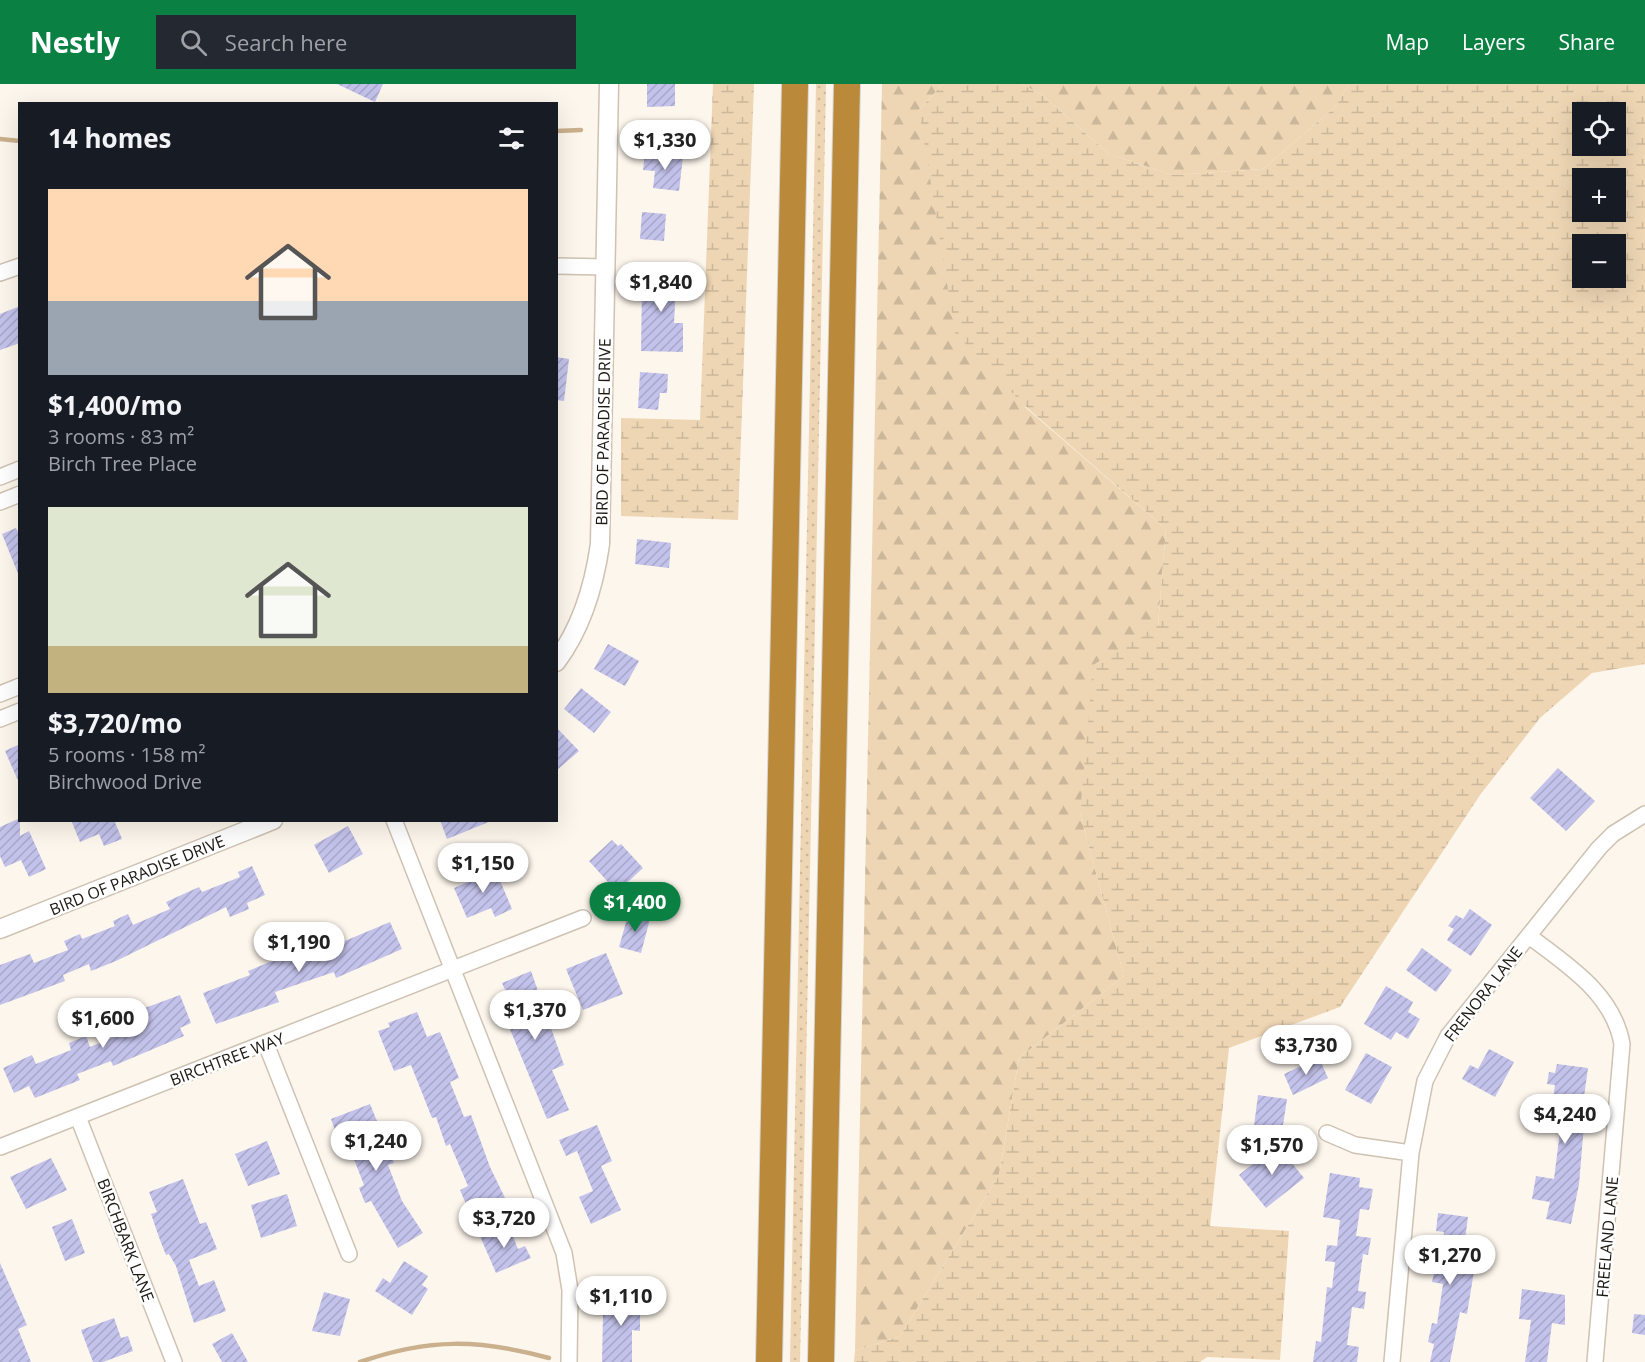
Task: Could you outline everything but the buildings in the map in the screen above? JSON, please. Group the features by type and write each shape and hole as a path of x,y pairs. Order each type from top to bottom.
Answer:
{"highway":[{"path":"769,1362 795,84"},
{"path":"821,1362 847,84"}],"street":[{"name":"BIRD OF PARADISE DRIVE","path":"558,658 584,612 594,579 600,544 609,84"},
{"path":"558,266 606,267"},
{"path":"0,273 18,267"},
{"path":"0,477 18,470"},
{"path":"0,502 18,495"},
{"path":"0,694 18,687"},
{"path":"0,719 18,712"},
{"name":"FRENORA LANE","path":"1392,1362 1412,1153 1421,1094 1430,1069 1454,1028 1599,848 1622,828 1645,814"},
{"name":"BIRD OF PARADISE DRIVE","path":"0,928 268,822"},
{"path":"395,822 566,1261 570,1290 569,1362"},
{"name":"BIRCHTREE WAY","path":"0,1147 583,918"},
{"name":"FREELAND LANE","path":"1529,936 1598,993 1615,1018 1622,1044 1595,1362"},
{"path":"266,1044 349,1254"},
{"name":"BIRCHBARK LANE","path":"78,1117 174,1362"},
{"path":"1327,1133 1354,1145 1412,1153"}],"green space":[{"path":"713,84 754,84 738,520 621,516 621,418 700,420"},
{"path":"816,84 826,84 800,1362 790,1362"},
{"path":"882,84 943,84 919,110 1025,407 1166,529 1158,625 1080,814 1124,976 1019,1058 999,1175 900,1336 855,1351"},
{"path":"943,84 1021,84 1041,94 1109,154 1172,175 1263,169 1335,107 1349,84 1645,84 1645,664 1592,673 1540,718 1480,795 1340,1007 1229,1048 1210,1226 1289,1231 1280,1360 1207,1357 1200,1362 854,1362 855,1351 900,1336 999,1175 1019,1058 1124,976 1080,814 1093,665 1158,625 1166,529 1025,406 955,333 919,110"},
{"path":"1021,84 1349,84 1335,107 1263,169 1172,175 1109,154 1041,94"}],"waterway":[{"path":"558,131 581,130"},
{"path":"0,139 18,141"},
{"path":"360,1362 409,1349 454,1344 500,1347 549,1358"}]}
